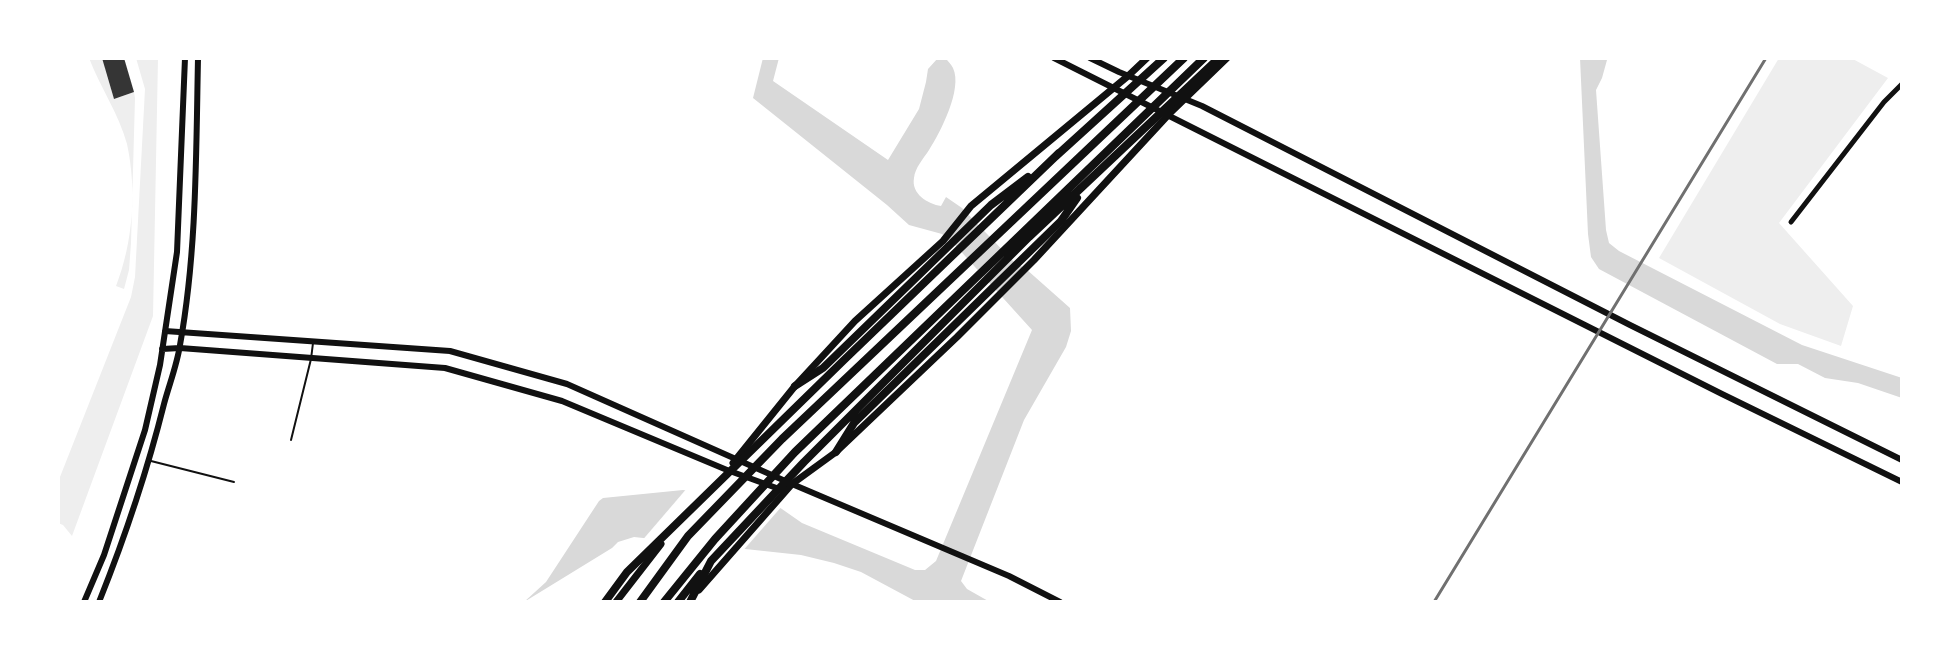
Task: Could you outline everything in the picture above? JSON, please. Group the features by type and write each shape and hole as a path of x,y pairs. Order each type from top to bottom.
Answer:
{"highway":[{"path":"598,602 1059,153 1164,58"},
{"path":"640,602 688,536 782,439 1184,58"},
{"path":"664,602 715,539 795,452 1204,58"},
{"path":"678,602 711,561 804,462 1018,249 1219,58"},
{"path":"795,386 823,368 991,205 1059,153"},
{"path":"836,452 854,423 1061,221 1088,183"},
{"path":"690,602 711,561"},
{"path":"605,602 627,572"}],"main road":[{"path":"616,602 656,549 737,460 795,386 855,321 943,241 971,206 1147,58"},
{"path":"690,602 779,498 836,452 957,337 1034,260 1169,114 1227,58"}],"street":[{"path":"84,602 104,555 145,430 162,349 177,252 185,58"},
{"path":"99,602 149,461 180,348 195,199 198,58"},
{"path":"1054,58 1902,482"},
{"path":"1090,58 1185,99 1902,460"},
{"path":"1791,222 1884,102 1902,84"},
{"path":"165,331 450,351 567,384 737,460 789,488"},
{"path":"162,349 445,368 562,401 727,470 789,488 976,562 1060,602"}],"lane":[{"path":"291,440 313,342"},
{"path":"149,461 234,482"}],"shaded area":[{"path":"89,58 102,58 114,99 134,92 132,195 124,133"},
{"path":"136,58 158,58 153,316 72,536 58,523 58,482 131,297 135,277 145,89"},
{"path":"763,58 779,58 773,81 888,160 919,109 928,69 938,58 945,58 953,68 955,77 953,99 939,133 916,171 915,189 931,203 941,206 946,197 962,208 1014,262 1070,308 1071,331 1066,347 1024,420 961,581 967,589 990,602 917,602 861,572 801,555 634,537 618,542 524,602 546,582 603,498 683,490 769,500 802,523 915,570 925,570 936,561 1032,330 942,234 909,225 753,98"},
{"path":"1580,58 1607,58 1596,90 1609,243 1619,251 1802,345 1902,378 1902,398 1858,383 1825,378 1798,364 1777,364 1599,269 1591,257 1588,234"},
{"path":"1779,58 1851,58 1888,78 1779,223 1853,306 1841,346 1780,324 1659,258"},
{"path":"132,208 129,270 124,289 116,286 130,234"}],"pier":[{"path":"688,487 772,497 783,505 741,553 640,543"}],"building":[{"path":"102,58 124,58 134,92 114,99"}],"railway":[{"path":"1434,602 1766,58"}]}
